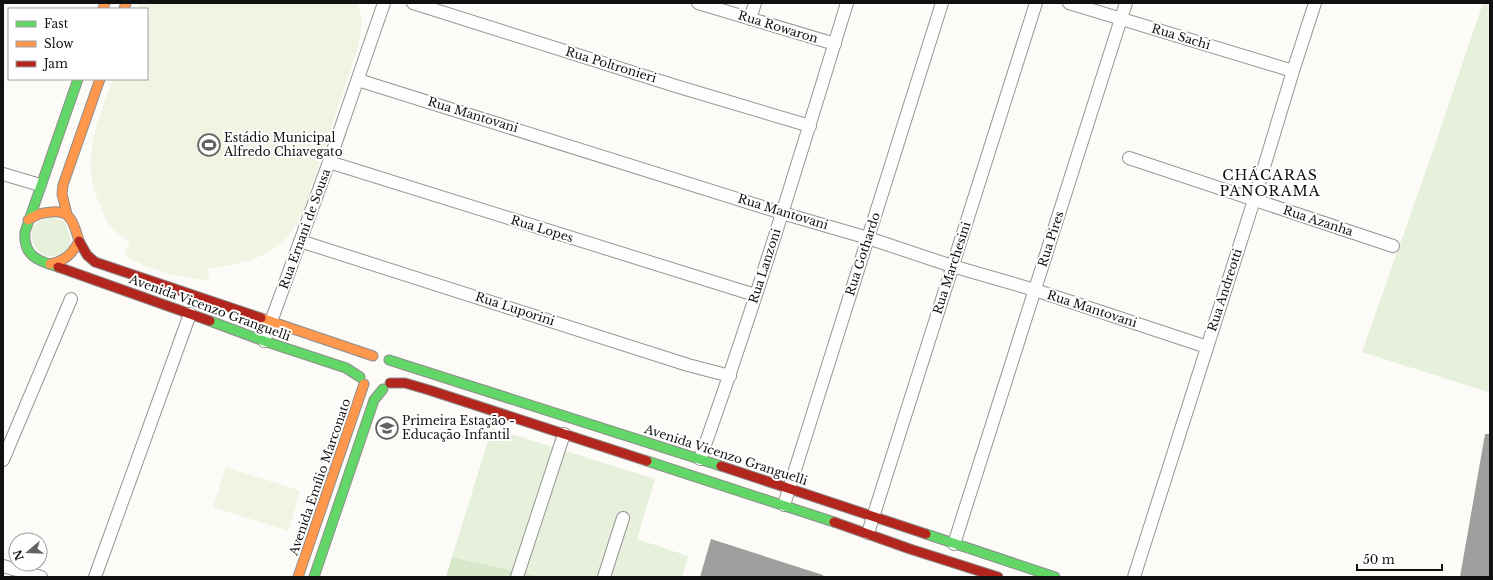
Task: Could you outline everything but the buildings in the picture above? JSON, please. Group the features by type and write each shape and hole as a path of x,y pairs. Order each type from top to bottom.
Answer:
{"main road":[{"path":"78,80 28,220 24,238 26,248 31,256 50,264 60,263 66,259 73,252 79,240 74,224 67,214 62,194 63,185 100,80"},
{"path":"28,220 39,213 60,211 67,214"},
{"name":"Avenida Vicenzo Granguelli","path":"79,240 87,255 95,262 372,356 378,356 700,459 1055,577"},
{"name":"Avenida Vicenzo Granguelli","path":"50,264 264,341 346,368 373,389 405,383 784,505 998,577"},
{"path":"362,380 362,364 372,356"},
{"path":"314,577 374,400 387,386 394,371 388,360"},
{"name":"Avenida Emílio Marconato","path":"298,577 362,380"}],"street":[{"name":"Rua Ernani de Sousa","path":"264,341 329,162 384,3"},
{"name":"Rua Poltronieri","path":"413,3 810,126"},
{"name":"Rua Rowaron","path":"698,3 835,44"},
{"path":"750,19 754,3"},
{"name":"Rua Lanzoni","path":"700,459 730,376 810,126 847,3"},
{"name":"Rua Gothardo","path":"784,505 942,3"},
{"name":"Rua Marchesini","path":"868,533 1036,3"},
{"name":"Rua Sachi","path":"1069,3 1293,71"},
{"name":"Rua Pires","path":"954,544 1126,3"},
{"name":"Rua Andreotti","path":"1134,577 1315,3"},
{"name":"Rua Mantovani","path":"358,80 782,213 868,238 952,266 1035,290 1207,347"},
{"name":"Rua Azanha","path":"1129,158 1393,246"},
{"name":"Rua Lopes","path":"329,162 755,295"},
{"path":"3,174 40,185"},
{"name":"Rua Luporini","path":"300,241 688,365 730,376"},
{"path":"3,460 71,299"},
{"path":"96,577 190,314"},
{"path":"517,577 564,434"},
{"path":"604,577 623,518"},
{"path":"3,566 41,577"}],"green space":[{"name":"Estádio Municipal Alfredo Chiavegato","path":"139,3 358,3 362,22 358,47 303,212 288,236 270,251 241,263 208,269 209,280 165,273 144,265 124,254 130,243 115,231 109,223 102,211 94,188 91,172 93,141 113,80 148,80 148,8 137,8"},
{"path":"1483,3 1490,3 1490,385 1488,392 1362,352"},
{"path":"52,217 65,222 71,239 69,247 66,251 53,256 39,252 32,239 34,226 44,219"},
{"path":"492,428 655,479 637,539 688,556 682,577 542,577 452,557"},
{"path":"226,467 300,491 288,531 213,507"},
{"path":"452,557 542,577 446,577"}],"traffic: fast":[{"path":"58,267 45,263 34,257 27,247 25,232 78,80"},
{"path":"210,321 264,341 346,368 360,377"},
{"path":"389,360 721,466"},
{"path":"314,577 374,400 383,389"},
{"path":"647,461 834,522"},
{"path":"926,534 1055,577"}],"traffic: slow":[{"path":"103,8 105,3"},
{"path":"124,8 126,3"},
{"path":"67,214 62,194 63,185 100,80"},
{"path":"28,220 42,213 59,212 68,216 74,224 79,241 68,256 60,261 50,264"},
{"path":"261,318 373,356"},
{"path":"298,577 364,384"}],"traffic: jam":[{"path":"79,241 87,255 95,262 261,318"},
{"path":"58,267 210,321"},
{"path":"390,383 405,383 429,390 647,461"},
{"path":"721,466 926,534"},
{"path":"834,522 910,549 998,577"}],"place":[{"name":"Estádio Municipal Alfredo Chiavegato","path":"209,145"},
{"name":"Primeira Estação - Educação Infantil","path":"387,428"}],"district":[{"name":"CHÁCARAS PANORAMA","path":"1270,184"}]}
